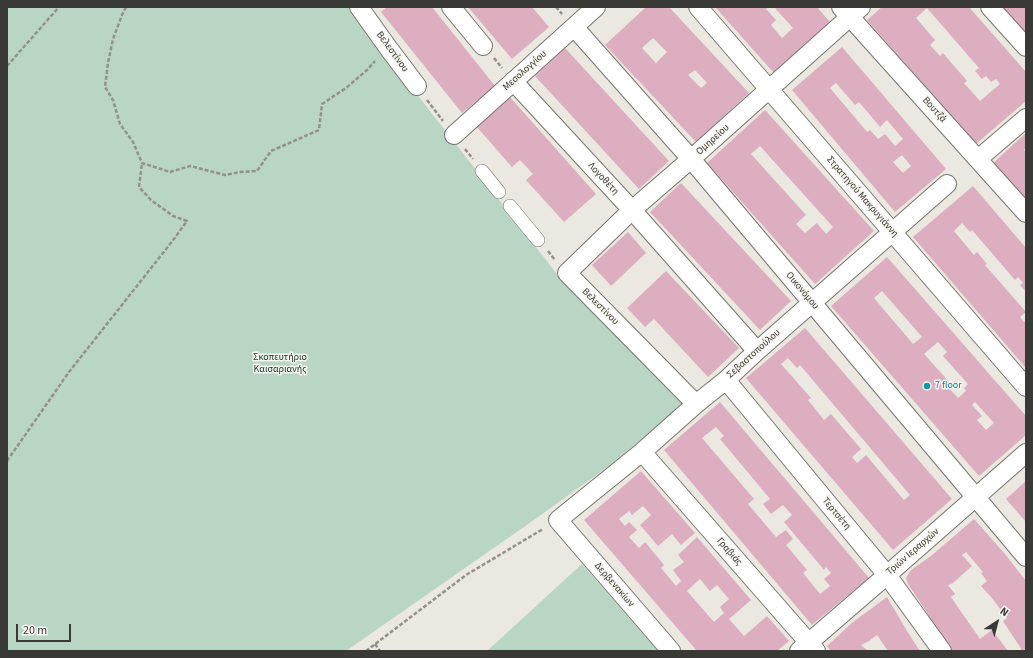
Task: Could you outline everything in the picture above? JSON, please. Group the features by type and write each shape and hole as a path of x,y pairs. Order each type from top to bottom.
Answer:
{"street":[{"name":"Βελεστίνου","path":"359,7 417,86"},
{"path":"451,7 483,46"},
{"name":"Μεσολογγίου","path":"454,135 596,7"},
{"name":"Στρατηγού Μακρυγιάννη","path":"698,7 1026,387"},
{"path":"990,7 1026,47"},
{"name":"Ομηρείου","path":"567,273 632,210 769,90 851,10"},
{"name":"Βουτζά","path":"851,10 1026,213"},
{"name":"Οικονόμου","path":"574,27 691,159 1026,557"},
{"name":"Λογοθέτη","path":"513,81 632,210 757,351"},
{"path":"978,159 1026,118"},
{"path":"482,171 499,192"},
{"name":"Σεβαστοπούλου","path":"558,520 642,452 696,404 726,380 946,184"},
{"path":"510,206 538,240"},
{"name":"Βελεστίνου","path":"567,273 696,404"},
{"name":"Τερτσέτη","path":"726,380 887,575 942,651"},
{"name":"Γραβιάς","path":"642,452 808,648"},
{"name":"Τριών Ιεραρχών","path":"808,648 887,575 1026,453"},
{"name":"Δερβενακίων","path":"558,520 671,651"}],"path":[{"path":"7,66 59,7"},
{"path":"7,461 69,372 187,221 173,216 150,200 139,187 142,163 133,142 120,124 113,100 105,87 113,39 126,7"},
{"path":"483,46 513,81"},
{"path":"142,163 170,172 190,166 225,175 257,171 271,151 319,130 322,104 346,88 368,70 382,53 389,49"},
{"path":"417,86 482,171"},
{"path":"538,240 567,273"},
{"path":"366,651 466,575 558,520"},
{"path":"375,644 380,651"}],"green space":[{"name":"Σκοπευτήριο Καισαριανής","path":"7,7 349,7 560,278 684,404 610,465 346,651 7,651"},
{"path":"582,564 658,651 487,651"}],"building":[{"path":"387,7 432,7 495,86 462,113 381,12"},
{"path":"468,7 532,7 549,27 512,59"},
{"path":"646,7 669,7 749,93 696,142 605,45","holes":["653,38 667,52 656,63 642,48","695,70 707,83 701,88 688,75"]},
{"path":"715,7 769,7 766,9 776,20 771,25 782,38 793,28 774,7 817,7 830,22 774,73"},
{"path":"882,7 969,7 1026,72 1026,101 976,144 867,20","holes":["927,8 979,68 975,71 982,79 986,76 991,82 996,79 1000,84 980,101 964,83 967,81 943,53 940,56 930,45 935,40 916,18"]},
{"path":"1000,7 1026,7 1026,36"},
{"path":"842,47 946,169 895,212 792,90","holes":["836,83 855,105 859,102 880,127 887,120 903,139 895,146 885,134 878,139 870,130 867,132 830,88","902,155 911,166 903,173 893,162"]},
{"path":"565,48 669,161 639,189 535,76"},
{"path":"509,96 596,194 564,222 526,180 533,174 520,160 512,167 476,126"},
{"path":"765,110 874,231 815,284 707,163","holes":["760,146 833,227 826,234 817,223 805,233 796,224 806,215 751,154"]},
{"path":"1026,133 1026,148 1024,150 1026,152 1026,201 992,164"},
{"path":"681,183 791,301 760,330 650,212"},
{"path":"973,186 1026,248 1026,292 1020,285 1023,283 1018,277 1015,280 972,230 970,232 962,223 954,231 974,255 977,252 987,264 985,265 1026,312 1020,317 1024,322 1026,320 1026,368 913,237"},
{"path":"628,232 646,253 611,286 592,265"},
{"path":"887,257 1026,416 1026,435 979,476 831,306","holes":["882,291 922,337 913,344 874,298","938,342 947,352 943,356 968,384 964,388 966,391 958,398 949,388 952,385 924,354","975,402 994,423 986,430 977,420 982,416 972,405"]},
{"path":"666,271 739,348 708,377 654,319 645,327 627,308"},
{"path":"805,328 952,499 893,550 746,378","holes":["788,358 797,368 800,365 910,495 904,500 866,455 857,463 852,457 861,449 831,414 824,420 808,400 811,398 781,364"]},
{"path":"720,402 869,578 812,625 664,450","holes":["716,427 724,436 720,439 770,499 763,504 771,514 783,505 792,515 784,522 824,570 826,567 831,573 824,579 830,586 820,594 803,573 807,570 786,545 793,539 786,530 776,537 748,504 754,499 702,438"]},
{"path":"641,471 695,533 681,545 672,534 658,546 640,525 651,515 643,506 632,515 629,511 619,519 625,526 629,522 637,530 629,537 639,548 645,542 664,565 661,568 676,586 681,581 673,570 684,562 678,555 697,537 751,600 729,619 744,636 767,616 789,641 777,651 697,651 584,520","holes":["700,579 710,591 717,585 729,599 720,607 724,613 714,622 687,591"]},
{"path":"1026,481 1026,522 1006,499"},
{"path":"974,519 1005,554 1026,581 1026,651 1022,651 1003,621 1007,618 981,586 987,581 981,573 983,572 966,552 962,555 972,566 953,583 948,585 955,594 951,597 980,639 992,630 1008,651 950,651 908,584 906,578 911,570 931,556"},
{"path":"887,597 920,651 888,651 877,635 861,645 868,651 831,651 827,646 853,622"}],"place":[{"name":"7 floor","path":"927,386"}]}
